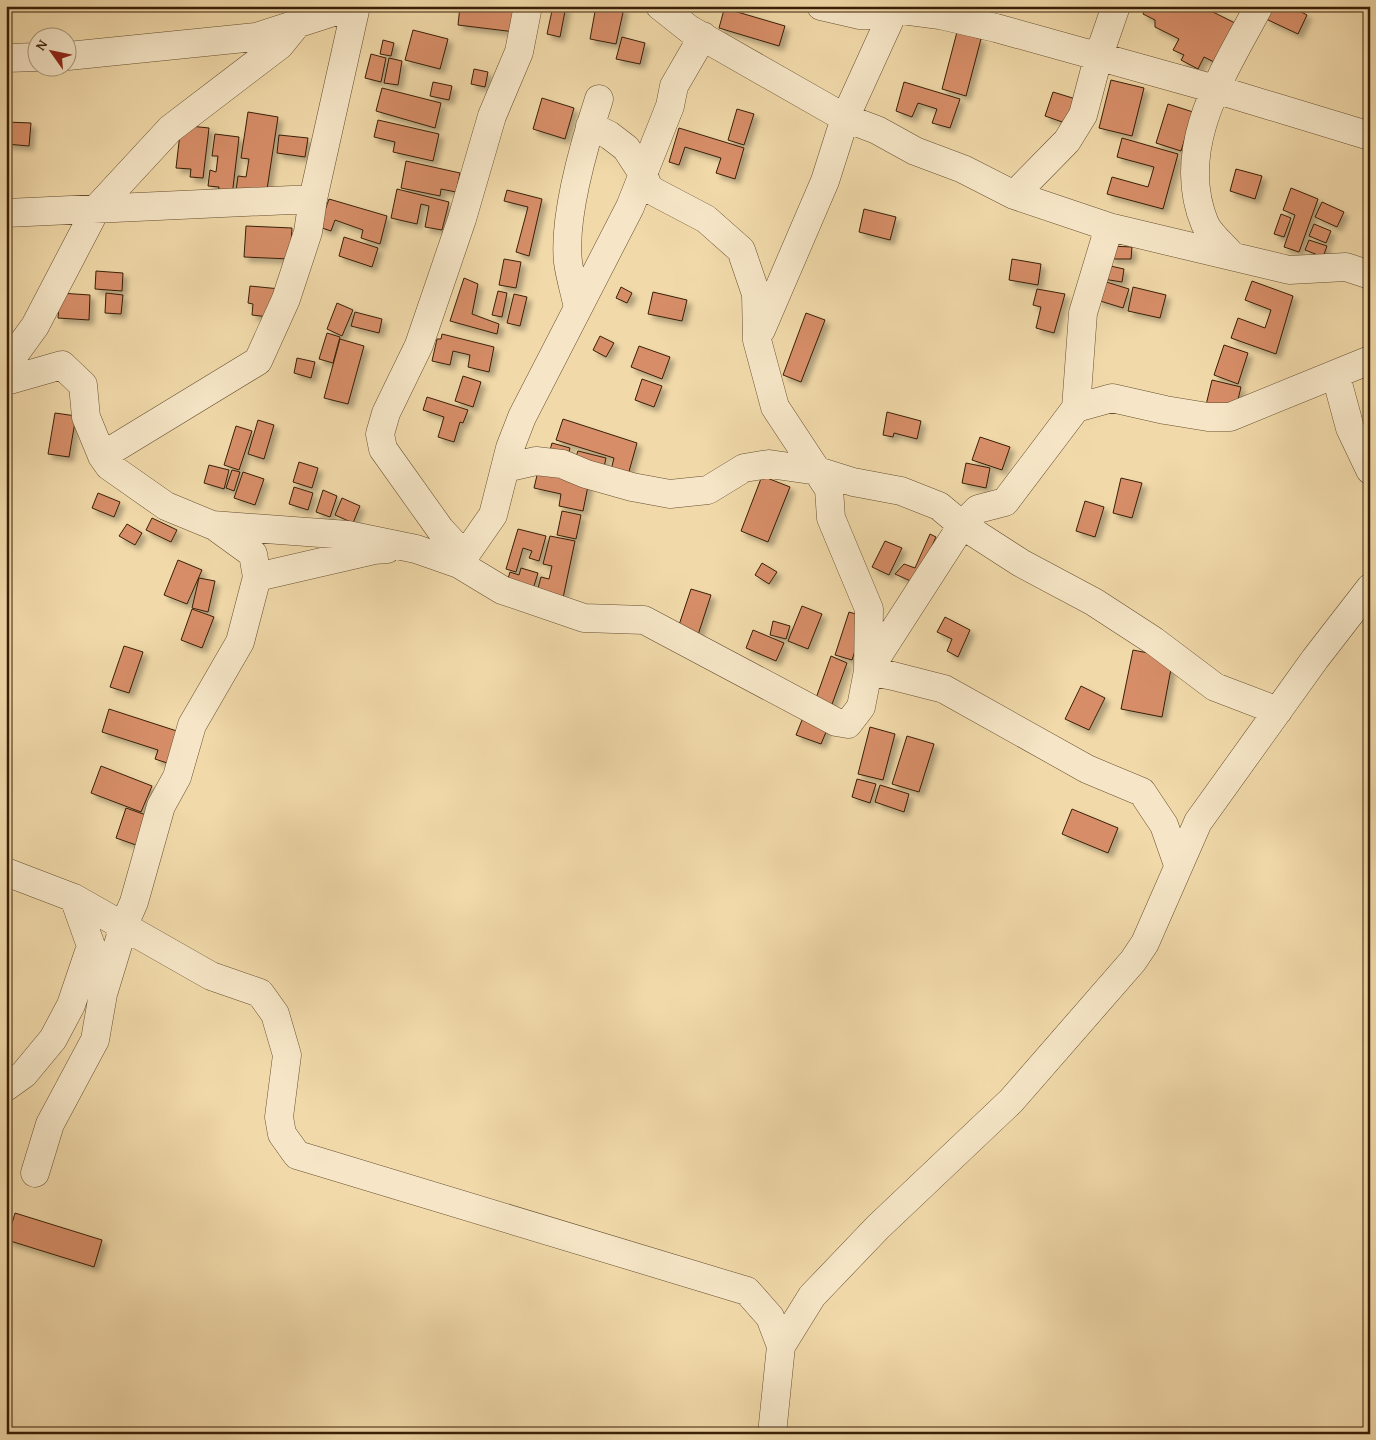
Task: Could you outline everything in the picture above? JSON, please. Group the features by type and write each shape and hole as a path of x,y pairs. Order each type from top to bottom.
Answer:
{"street":[{"path":"78,55 256,37 302,15 352,6"},
{"path":"102,456 258,361 286,299 308,232 313,199 356,6"},
{"path":"528,6 519,52 492,116 462,219 419,344 386,413 380,434 383,449 462,560 502,590 584,618 644,620 836,722 848,724 861,707 868,672 869,609 831,518 829,489 776,408 757,340 756,294 741,250 706,219 649,188 643,174 626,148 609,135 590,126"},
{"path":"660,6 703,36 845,118 877,130 915,151 963,169 1014,195 1109,227 1289,270 1346,267 1370,275"},
{"path":"821,6 860,15 874,15 895,8 940,15 996,28 1098,58 1215,88 1370,136"},
{"path":"1014,195 1067,141 1083,115 1098,58 1116,6"},
{"path":"1232,256 1206,225 1196,189 1195,152 1215,88 1259,6"},
{"path":"757,340 825,182 845,118 895,8"},
{"path":"6,366 35,326 96,209 133,166 170,129 280,45 302,15"},
{"path":"462,560 493,515 505,468 522,417 630,207 670,106 674,86 703,36"},
{"path":"6,58 28,57"},
{"path":"578,308 568,262 568,240 583,151 599,99"},
{"path":"6,213 313,199"},
{"path":"868,672 962,525 978,509 1005,502 1076,408 1083,313 1109,227"},
{"path":"1076,408 1112,398 1208,417 1230,417 1336,376 1370,360"},
{"path":"6,381 62,365 83,386 86,417 102,456 109,466 166,506 212,525 253,554 257,577 253,601 240,642 192,725 177,777 161,806 134,902 124,925 104,994 95,1040 50,1124 36,1173"},
{"path":"1336,376 1350,428 1370,470"},
{"path":"505,468 536,461 562,464 586,474 632,487 670,494 708,490 744,468 769,464 818,471 852,482 901,491 939,506 962,525 1022,563 1094,602 1154,641 1215,687 1278,711"},
{"path":"212,525 348,535 462,560"},
{"path":"257,577 374,550 416,549"},
{"path":"772,1434 781,1346 812,1296 878,1227 1011,1101 1133,961 1146,943 1198,822 1370,588"},
{"path":"868,672 893,676 944,689 1087,769 1142,792 1164,825 1178,865"},
{"path":"6,872 74,898 211,976 260,993 275,1014 287,1055 279,1117 282,1134 297,1155 747,1291 770,1317 781,1346"},
{"path":"6,1087 24,1074 53,1039 71,1005 91,946 74,898"}],"building":[{"path":"460,6 518,9 515,32 458,25"},
{"path":"553,6 566,6 560,37 547,34"},
{"path":"596,6 624,8 616,44 590,39"},
{"path":"725,6 735,6 734,11 785,26 779,46 719,28"},
{"path":"1147,6 1201,6 1235,23 1216,63 1204,57 1198,69 1181,60 1184,55 1173,50 1179,39 1155,27 1155,20 1143,14"},
{"path":"1273,6 1290,6 1307,15 1298,34 1266,19"},
{"path":"413,30 448,39 440,69 405,60"},
{"path":"957,32 981,39 966,96 942,89"},
{"path":"622,37 645,43 640,64 616,59"},
{"path":"383,40 394,43 391,56 380,54"},
{"path":"371,54 386,58 381,82 365,78"},
{"path":"389,58 402,61 398,85 384,83"},
{"path":"474,69 488,72 485,87 471,84"},
{"path":"1111,80 1144,88 1132,136 1099,128"},
{"path":"433,82 452,86 449,100 430,96"},
{"path":"904,82 960,99 950,128 932,123 937,109 918,103 912,117 896,111"},
{"path":"382,88 441,103 435,128 376,111"},
{"path":"1053,92 1079,100 1071,125 1045,116"},
{"path":"542,98 574,108 565,139 533,129"},
{"path":"1168,104 1193,112 1181,151 1156,143"},
{"path":"737,109 754,114 744,145 728,140"},
{"path":"248,112 278,117 266,196 236,191 238,176 246,177 249,159 241,158"},
{"path":"378,120 439,134 433,161 393,152 395,142 374,137"},
{"path":"6,122 31,123 29,146 6,144"},
{"path":"181,125 209,128 203,178 190,177 191,169 176,168"},
{"path":"679,128 744,148 735,179 716,173 721,158 685,147 679,165 669,162"},
{"path":"215,134 239,137 232,196 218,194 219,187 208,186 210,170 216,172 218,156 212,156"},
{"path":"279,135 308,138 305,157 277,153"},
{"path":"1122,138 1178,154 1163,209 1107,194 1112,177 1148,187 1154,167 1117,157"},
{"path":"406,161 460,173 456,192 441,189 440,196 401,188"},
{"path":"1236,169 1262,176 1255,199 1230,191"},
{"path":"1291,188 1318,199 1299,252 1284,247 1295,215 1283,210"},
{"path":"397,189 449,202 442,230 425,227 429,206 421,204 417,224 391,218"},
{"path":"507,190 542,199 529,256 516,252 528,207 504,201"},
{"path":"329,199 387,216 380,244 361,238 363,230 335,220 331,231 319,227"},
{"path":"1322,202 1344,212 1337,227 1315,217"},
{"path":"864,209 896,217 890,240 859,232"},
{"path":"1281,214 1291,218 1284,237 1274,234"},
{"path":"1314,224 1331,231 1326,243 1309,236"},
{"path":"246,226 292,228 290,259 244,257"},
{"path":"344,237 378,248 372,267 339,256"},
{"path":"1309,240 1327,246 1323,257 1305,250"},
{"path":"1110,246 1132,247 1131,259 1110,259"},
{"path":"504,259 521,262 516,288 499,285"},
{"path":"1012,259 1041,264 1038,285 1009,280"},
{"path":"1106,265 1124,269 1122,282 1103,279"},
{"path":"96,271 123,273 122,291 95,289"},
{"path":"464,278 478,284 472,314 499,324 497,334 450,321"},
{"path":"1103,281 1129,289 1123,308 1097,300"},
{"path":"1252,281 1293,296 1276,354 1231,338 1238,318 1265,328 1271,310 1245,300"},
{"path":"250,286 280,289 269,317 252,315 253,304 248,303"},
{"path":"621,287 632,293 627,303 616,298"},
{"path":"1133,287 1166,295 1160,318 1128,311"},
{"path":"1037,289 1065,294 1054,333 1036,328 1041,307 1033,305"},
{"path":"498,291 507,293 502,317 492,315"},
{"path":"653,292 687,300 682,321 648,314"},
{"path":"60,293 90,295 89,320 58,318"},
{"path":"106,293 123,295 121,314 105,313"},
{"path":"514,294 527,297 520,326 507,323"},
{"path":"337,303 353,310 342,336 327,329"},
{"path":"355,312 382,319 379,333 351,326"},
{"path":"806,313 825,320 801,382 783,375"},
{"path":"327,333 340,337 333,363 319,359"},
{"path":"442,334 494,347 489,372 468,367 470,355 453,351 450,365 432,361 437,339 441,339"},
{"path":"600,336 614,343 606,357 593,350"},
{"path":"340,339 364,346 348,404 324,398"},
{"path":"1224,345 1248,353 1238,384 1214,375"},
{"path":"639,346 670,357 662,379 631,367"},
{"path":"297,358 315,362 311,378 294,373"},
{"path":"463,376 481,382 473,407 455,401"},
{"path":"642,379 662,386 654,407 635,400"},
{"path":"1212,380 1241,387 1235,412 1206,405"},
{"path":"427,397 468,410 463,423 460,422 454,442 438,437 444,417 423,410"},
{"path":"887,412 921,421 917,439 894,433 893,437 883,435"},
{"path":"55,413 76,416 69,457 48,454"},
{"path":"563,419 637,443 628,475 611,470 614,458 556,440"},
{"path":"258,420 274,425 264,459 248,454"},
{"path":"236,426 252,431 239,470 224,465"},
{"path":"980,437 1010,447 1002,470 972,460"},
{"path":"552,443 570,448 568,455 550,450"},
{"path":"578,451 606,458 604,467 575,459"},
{"path":"299,462 318,468 312,488 293,482"},
{"path":"966,463 990,468 986,488 962,483"},
{"path":"209,465 229,470 224,489 204,483"},
{"path":"232,470 240,472 234,491 226,488"},
{"path":"538,471 589,481 583,511 559,506 561,494 534,488"},
{"path":"243,472 264,479 255,505 234,498"},
{"path":"762,476 790,487 768,542 741,531"},
{"path":"1121,478 1142,483 1132,518 1113,513"},
{"path":"294,487 313,493 308,510 289,504"},
{"path":"323,490 337,496 330,517 316,512"},
{"path":"98,493 120,502 114,517 92,508"},
{"path":"342,498 360,506 353,523 335,515"},
{"path":"1085,501 1104,507 1095,537 1076,531"},
{"path":"562,511 581,515 576,539 557,535"},
{"path":"152,518 177,530 171,542 146,530"},
{"path":"127,524 142,533 135,545 119,536"},
{"path":"518,529 546,536 539,561 529,558 532,551 523,548 516,572 506,569"},
{"path":"930,534 936,537 915,583 895,574 904,564 915,568"},
{"path":"550,536 575,541 563,598 537,592 541,577 549,579 552,566 543,564"},
{"path":"885,541 902,548 889,575 872,567"},
{"path":"178,560 202,570 187,604 164,595"},
{"path":"762,563 777,572 769,584 755,575"},
{"path":"521,568 538,573 533,589 507,582 510,572 519,575"},
{"path":"199,578 215,581 208,612 192,608"},
{"path":"691,589 711,595 697,638 677,631"},
{"path":"802,606 822,614 808,649 788,641"},
{"path":"192,609 214,617 202,648 181,640"},
{"path":"849,612 866,617 852,660 835,655"},
{"path":"945,617 970,630 958,657 947,651 952,639 937,632"},
{"path":"773,621 790,626 786,639 770,635"},
{"path":"753,630 784,643 776,661 746,648"},
{"path":"124,646 143,652 129,693 110,687"},
{"path":"1133,650 1173,658 1162,717 1121,709"},
{"path":"831,656 847,663 831,707 815,701"},
{"path":"1081,686 1105,698 1089,730 1065,719"},
{"path":"109,709 186,734 176,766 155,759 158,750 102,732"},
{"path":"804,715 829,725 821,744 796,735"},
{"path":"870,727 895,734 883,780 858,774"},
{"path":"907,736 934,744 919,792 892,784"},
{"path":"101,766 152,786 141,812 91,793"},
{"path":"857,779 876,784 870,803 852,797"},
{"path":"880,785 909,794 904,812 875,802"},
{"path":"126,808 146,815 136,845 116,838"},
{"path":"1072,809 1118,828 1108,853 1062,834"},
{"path":"15,1213 102,1240 94,1267 7,1240"}]}
